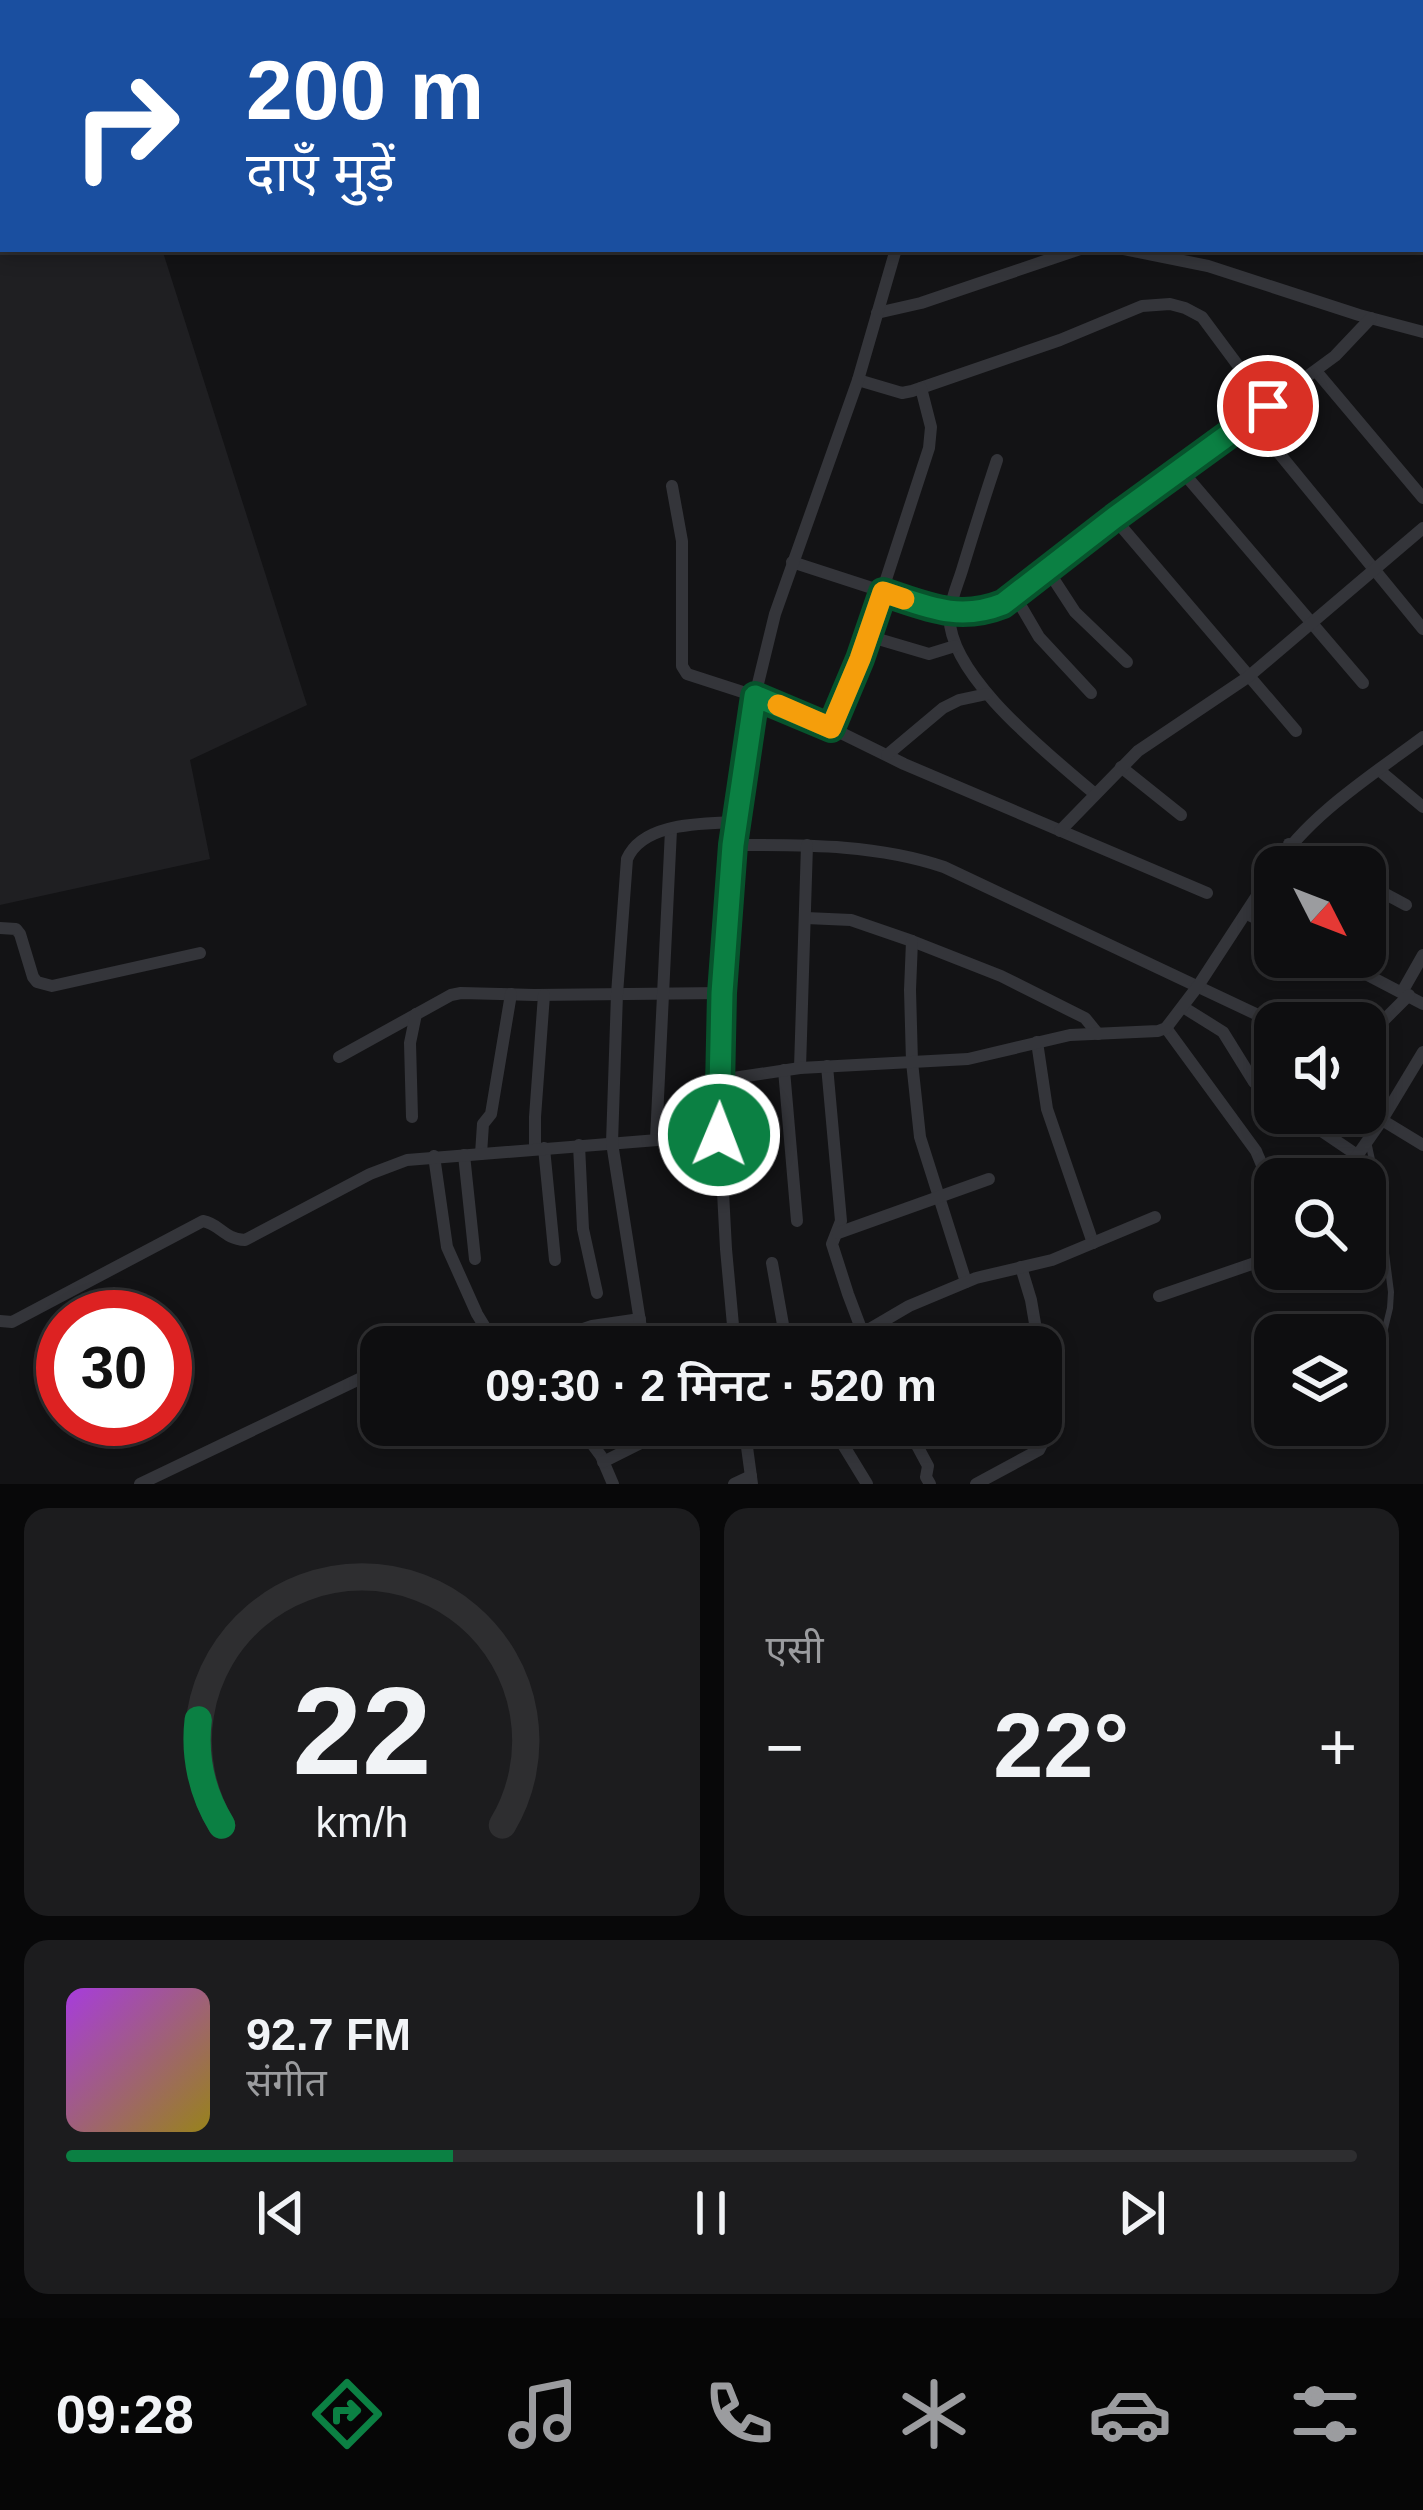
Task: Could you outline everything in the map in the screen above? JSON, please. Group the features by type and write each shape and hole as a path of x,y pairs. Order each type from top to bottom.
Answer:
{"street":[{"path":"733,1326 719,1135 722,993 736,822 755,696 775,614 857,380 895,252"},
{"path":"878,313 1071,252"},
{"path":"1139,252 1208,266 1423,332"},
{"path":"857,380 902,393 1060,340 1119,313 1170,304 1202,317 1268,406"},
{"path":"792,562 950,613 988,610 1015,596 1316,371 1343,350 1370,318"},
{"path":"1316,371 1423,498"},
{"path":"831,728 856,672 929,448 931,427 921,388"},
{"path":"1251,419 1423,629"},
{"path":"997,460 950,613 955,646 987,694 1095,794"},
{"path":"1181,470 1363,683"},
{"path":"672,486 682,542 684,671 831,728 1207,893"},
{"path":"1114,518 1296,731"},
{"path":"1060,831 1138,751 1248,677 1423,528"},
{"path":"1047,569 1075,612 1127,662"},
{"path":"1015,596 1039,637 1091,693"},
{"path":"868,636 929,654 955,646"},
{"path":"887,755 943,709 987,694"},
{"path":"1293,846 1289,844 1423,737"},
{"path":"1120,767 1181,815"},
{"path":"1379,770 1423,807"},
{"path":"641,1326 612,1143 616,994 627,860 637,843 685,825 736,822"},
{"path":"656,1139 671,830"},
{"path":"733,845 886,851 944,867 1254,1014"},
{"path":"800,1068 807,845"},
{"path":"1386,895 1406,905"},
{"path":"720,1080 800,1068 968,1059 1070,1035 1158,1031 1183,1007 1254,902"},
{"path":"1247,914 1254,918"},
{"path":"806,918 851,920 912,941 1000,976 1085,1018 1098,1034"},
{"path":"0,928 20,934 33,976 52,986 200,953"},
{"path":"912,941 912,1062 920,1137 966,1282"},
{"path":"1386,1017 1406,994 1423,955"},
{"path":"1374,978 1423,1004"},
{"path":"339,1057 461,993 722,993"},
{"path":"481,1154 483,1124 491,1114 512,994"},
{"path":"544,995 536,1094 555,1260"},
{"path":"1183,1007 1223,1032 1254,1082"},
{"path":"412,1118 410,1043 416,1014"},
{"path":"1166,1028 1259,1158"},
{"path":"1037,1042 1047,1109 1093,1243"},
{"path":"1386,1115 1418,1071 1423,1052"},
{"path":"827,1066 841,1221 832,1244 860,1326"},
{"path":"784,1070 797,1221"},
{"path":"1386,1122 1423,1145"},
{"path":"1326,1134 1357,1155"},
{"path":"1355,1158 1373,1134"},
{"path":"0,1321 12,1322 203,1221 244,1240 386,1166 434,1156 719,1135"},
{"path":"578,1145 583,1229 597,1293"},
{"path":"464,1155 475,1259"},
{"path":"434,1156 447,1246 484,1326"},
{"path":"836,1234 989,1179"},
{"path":"874,1326 966,1282 1052,1260 1155,1217"},
{"path":"772,1263 784,1326"},
{"path":"1159,1296 1254,1263"},
{"path":"1021,1267 1035,1326"},
{"path":"592,1326 640,1319"},
{"path":"140,1484 360,1379"},
{"path":"592,1446 613,1484"},
{"path":"603,1462 635,1446"},
{"path":"734,1484 752,1480 747,1446"},
{"path":"844,1446 867,1484"},
{"path":"917,1446 928,1466 930,1484"},
{"path":"976,1484 1036,1453 1040,1446"}],"lane":[{"path":"1368,1142 1378,1183 1391,1292 1386,1316"}],"shaded area":[{"path":"0,252 163,252 307,705 190,760 210,859 0,905"}],"slow traffic":[{"path":"778,705 831,728 883,592 904,599"}],"route":[{"path":"719,1135 722,993 733,845 755,696 831,728 883,592 958,614 1003,604 1268,406"}]}
